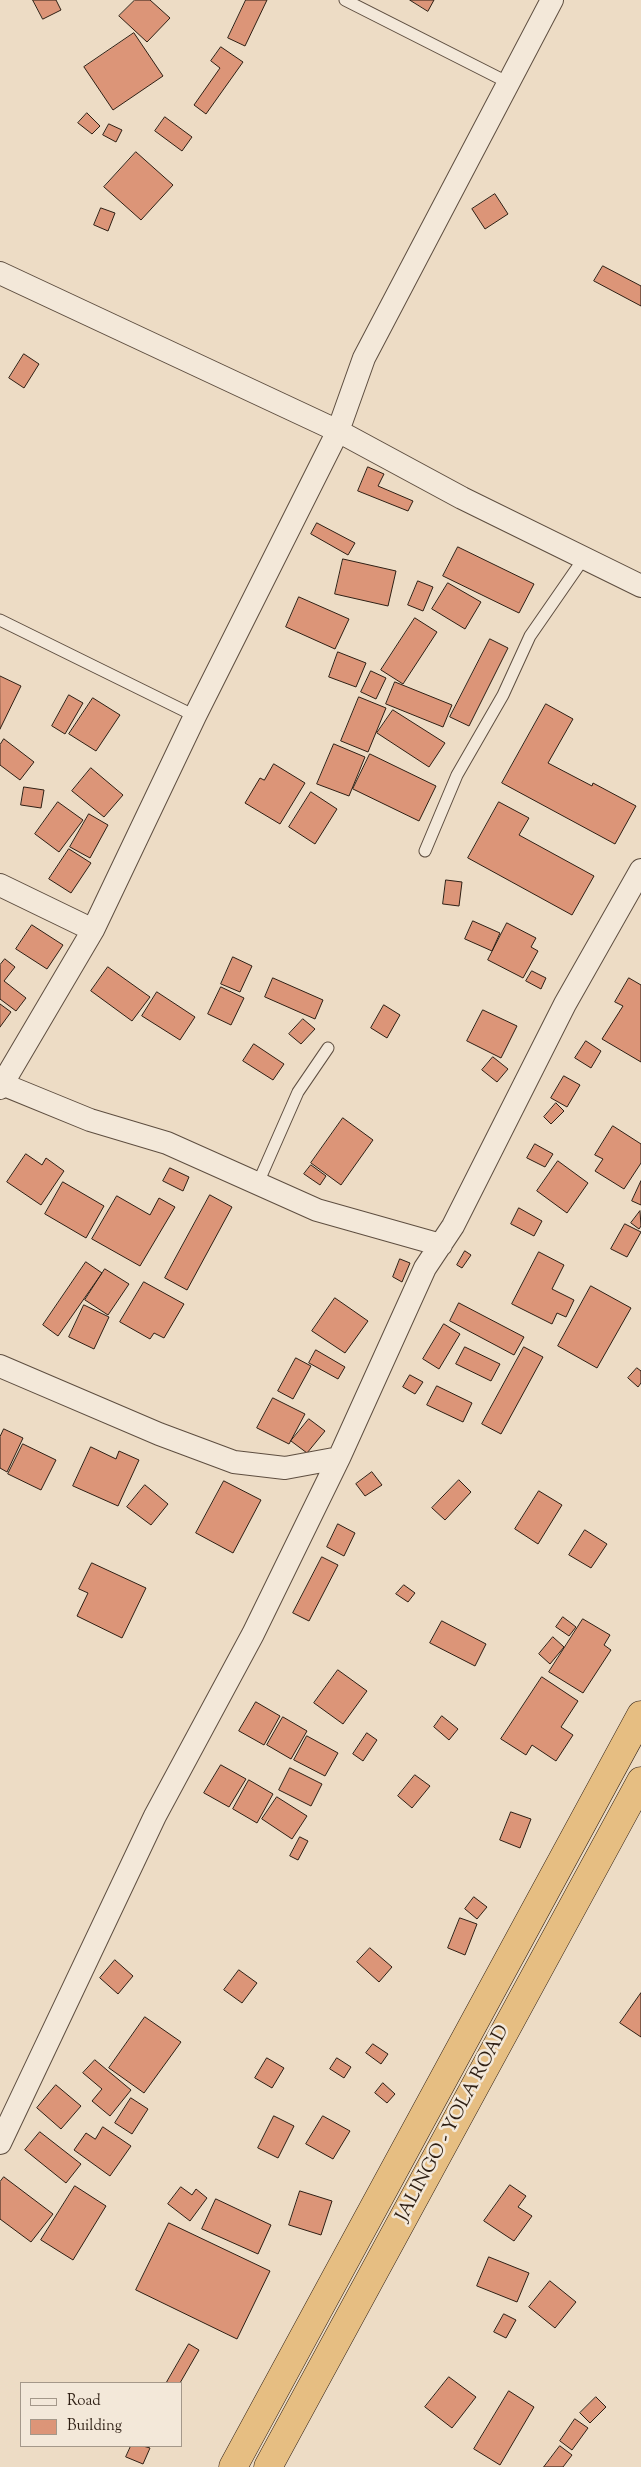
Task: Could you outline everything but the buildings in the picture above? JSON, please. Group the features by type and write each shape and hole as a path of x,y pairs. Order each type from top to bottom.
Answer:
{"highway":[{"path":"233,2467 641,1715"},
{"name":"JALINGO - YOLA ROAD","path":"268,2467 641,1781"}],"street":[{"path":"441,1244 317,1210 167,1143 90,1120 1,1086 92,930 195,716 338,430 364,358 507,82 552,0"},
{"path":"0,273 338,430 462,498 641,586"},
{"path":"0,2143 155,1816 253,1634 339,1458 425,1268 453,1226 565,1004 641,870"},
{"path":"0,885 92,930"},
{"path":"0,1366 159,1434 234,1462 285,1468 339,1458"}],"lane":[{"path":"345,0 507,82"},
{"path":"425,851 457,774 504,695 530,636 584,558"},
{"path":"0,620 195,716"},
{"path":"258,1183 298,1092 328,1048"}]}
